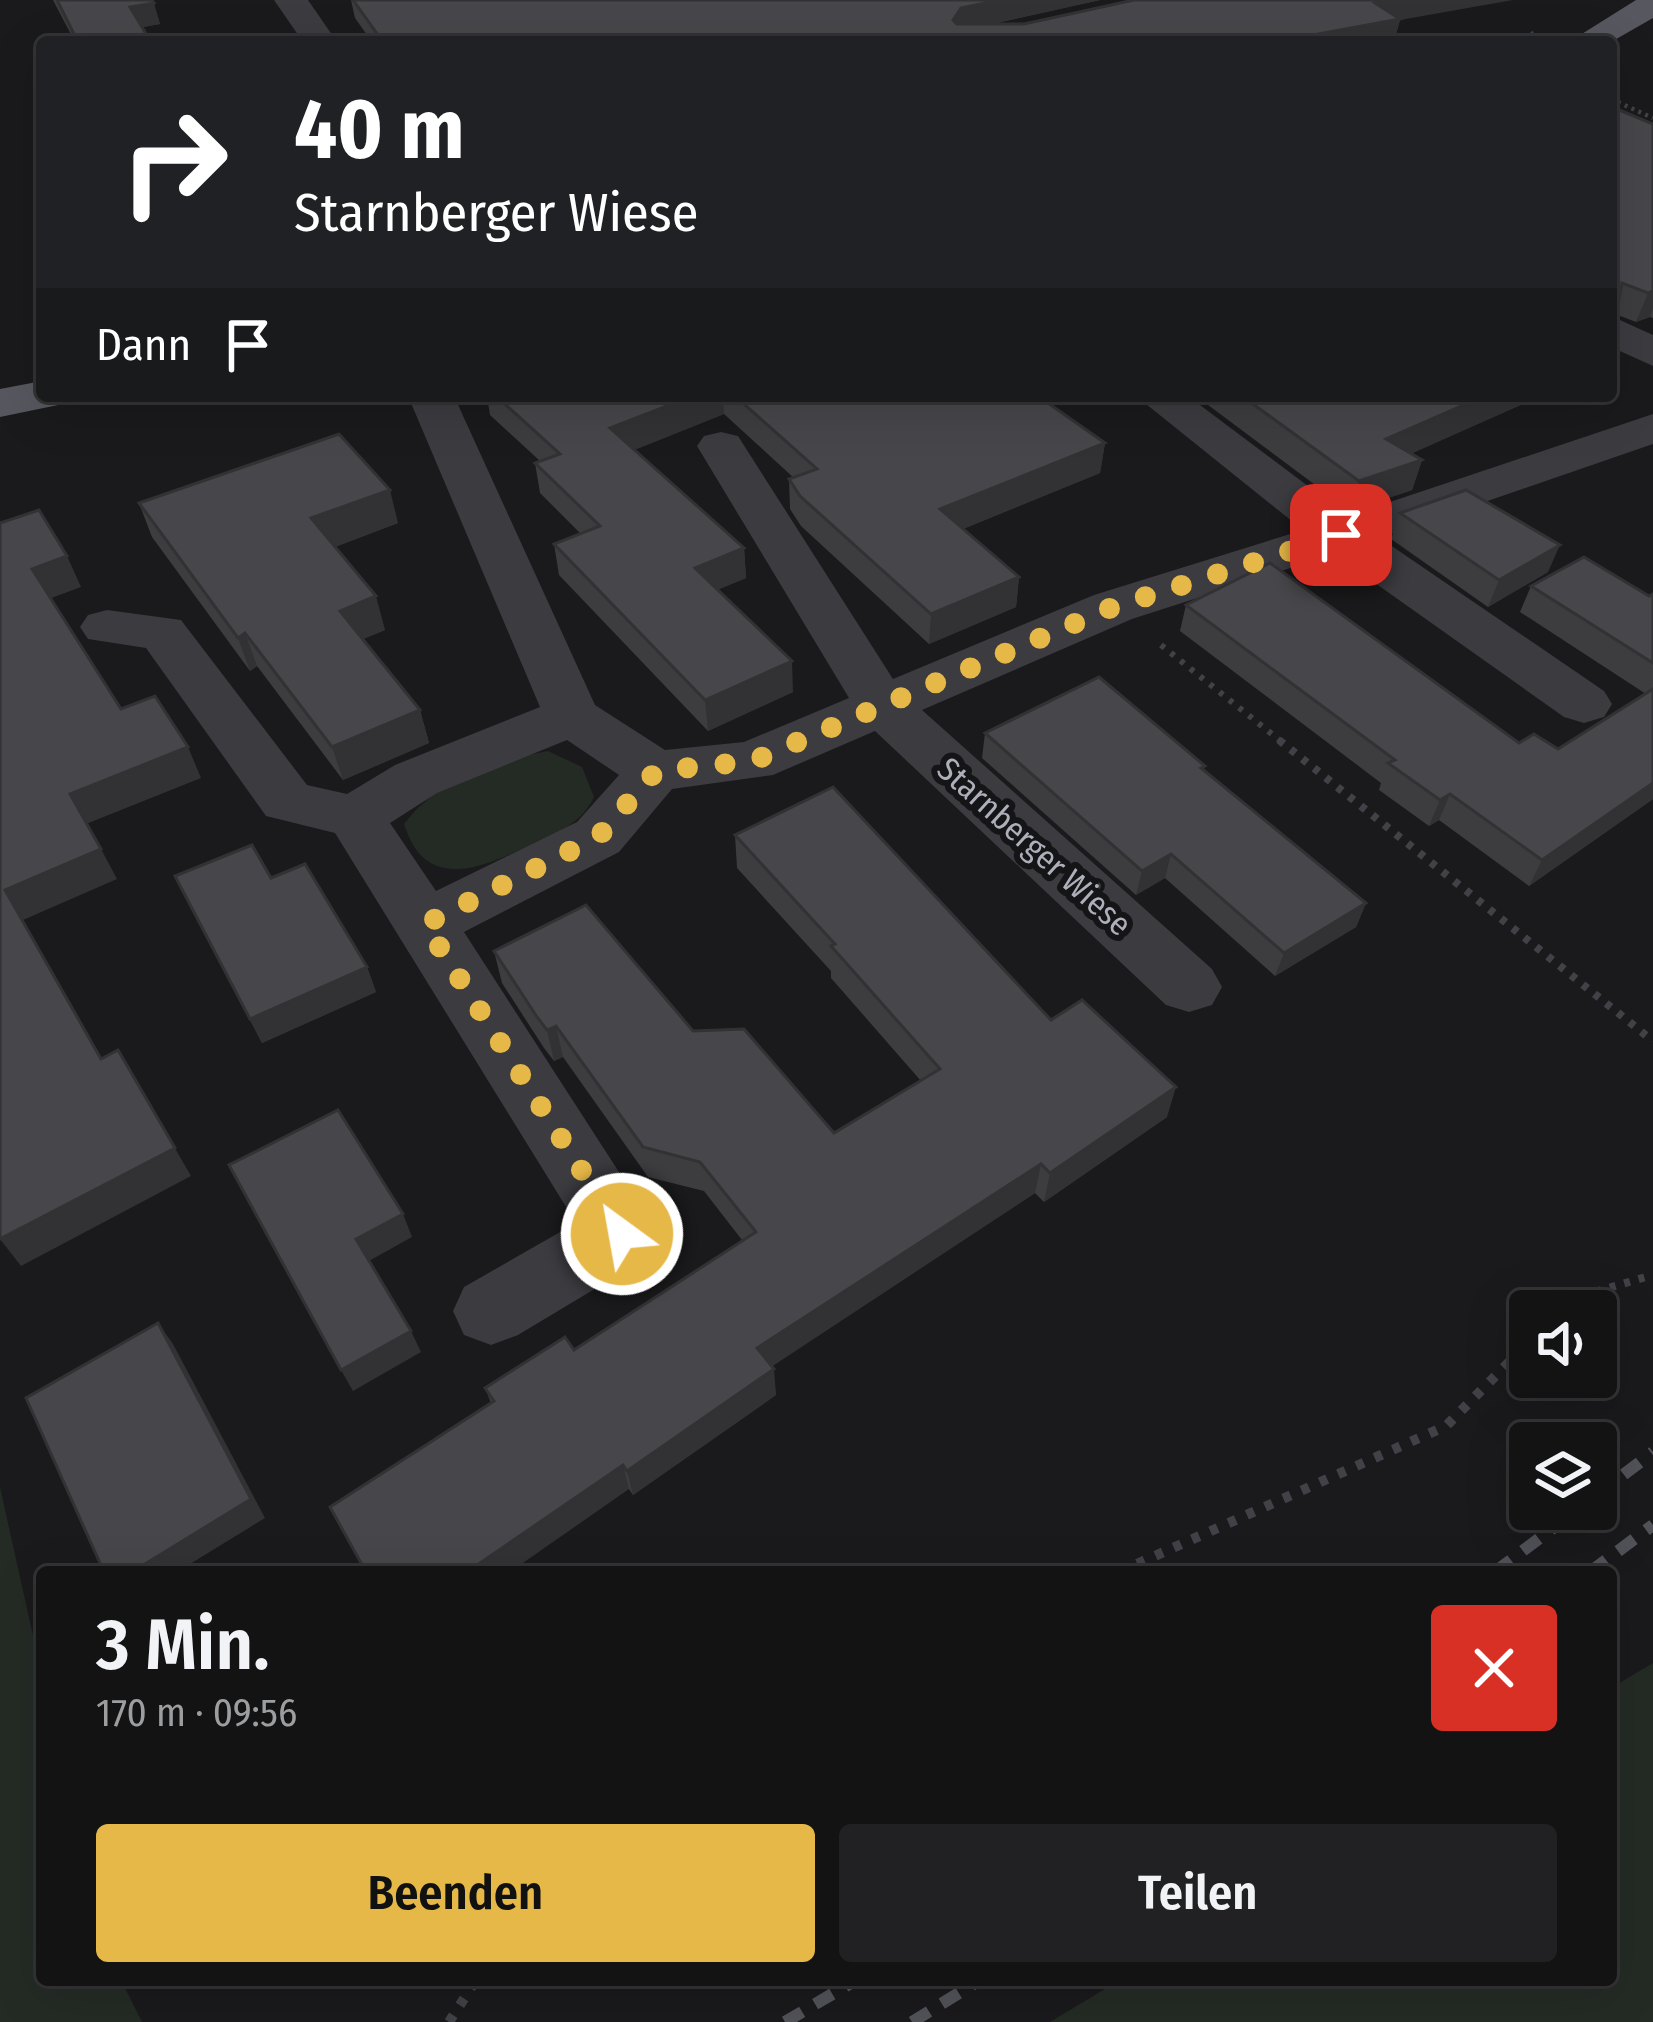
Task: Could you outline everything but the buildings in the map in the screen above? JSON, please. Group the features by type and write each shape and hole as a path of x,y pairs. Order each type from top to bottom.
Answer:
{"main road":[{"path":"1597,36 1653,4"},
{"path":"0,403 36,396"}],"street":[{"path":"291,0 316,36"},
{"path":"1617,332 1653,353"},
{"path":"433,402 572,716 656,771 753,761 1113,607 1653,428"},
{"path":"1167,402 1341,535 1584,704"},
{"name":"Starnberger Wiese","path":"721,446 882,706 1189,987"},
{"path":"107,627 162,632 286,801 355,818 622,1234 491,1311"},
{"path":"355,818 416,779 572,716"},
{"path":"425,924 598,837 656,771"}],"path":[{"path":"1617,102 1653,118"},
{"path":"1113,607 1653,1041"},
{"path":"1602,1290 1653,1275"},
{"path":"1132,1566 1446,1426 1509,1362"},
{"path":"449,2022 472,1986"}],"shaded area":[{"path":"548,751 582,767 594,797 574,822 473,867 440,867 413,845 404,824 433,795 469,774"},
{"path":"0,1487 36,1649 36,1986 124,1986 142,2022 0,2022"},
{"path":"1653,1663 1653,2022 1050,2022 1110,1986 1617,1986 1617,1684"}],"railway":[{"path":"1617,1480 1653,1452"},
{"path":"1598,1566 1653,1525"},
{"path":"1503,1566 1550,1530"},
{"path":"785,2022 846,1986"},
{"path":"912,2022 970,1986"}],"route":[{"path":"622,1234 425,924 598,837 656,771 753,761 1113,607 1341,535"}]}
